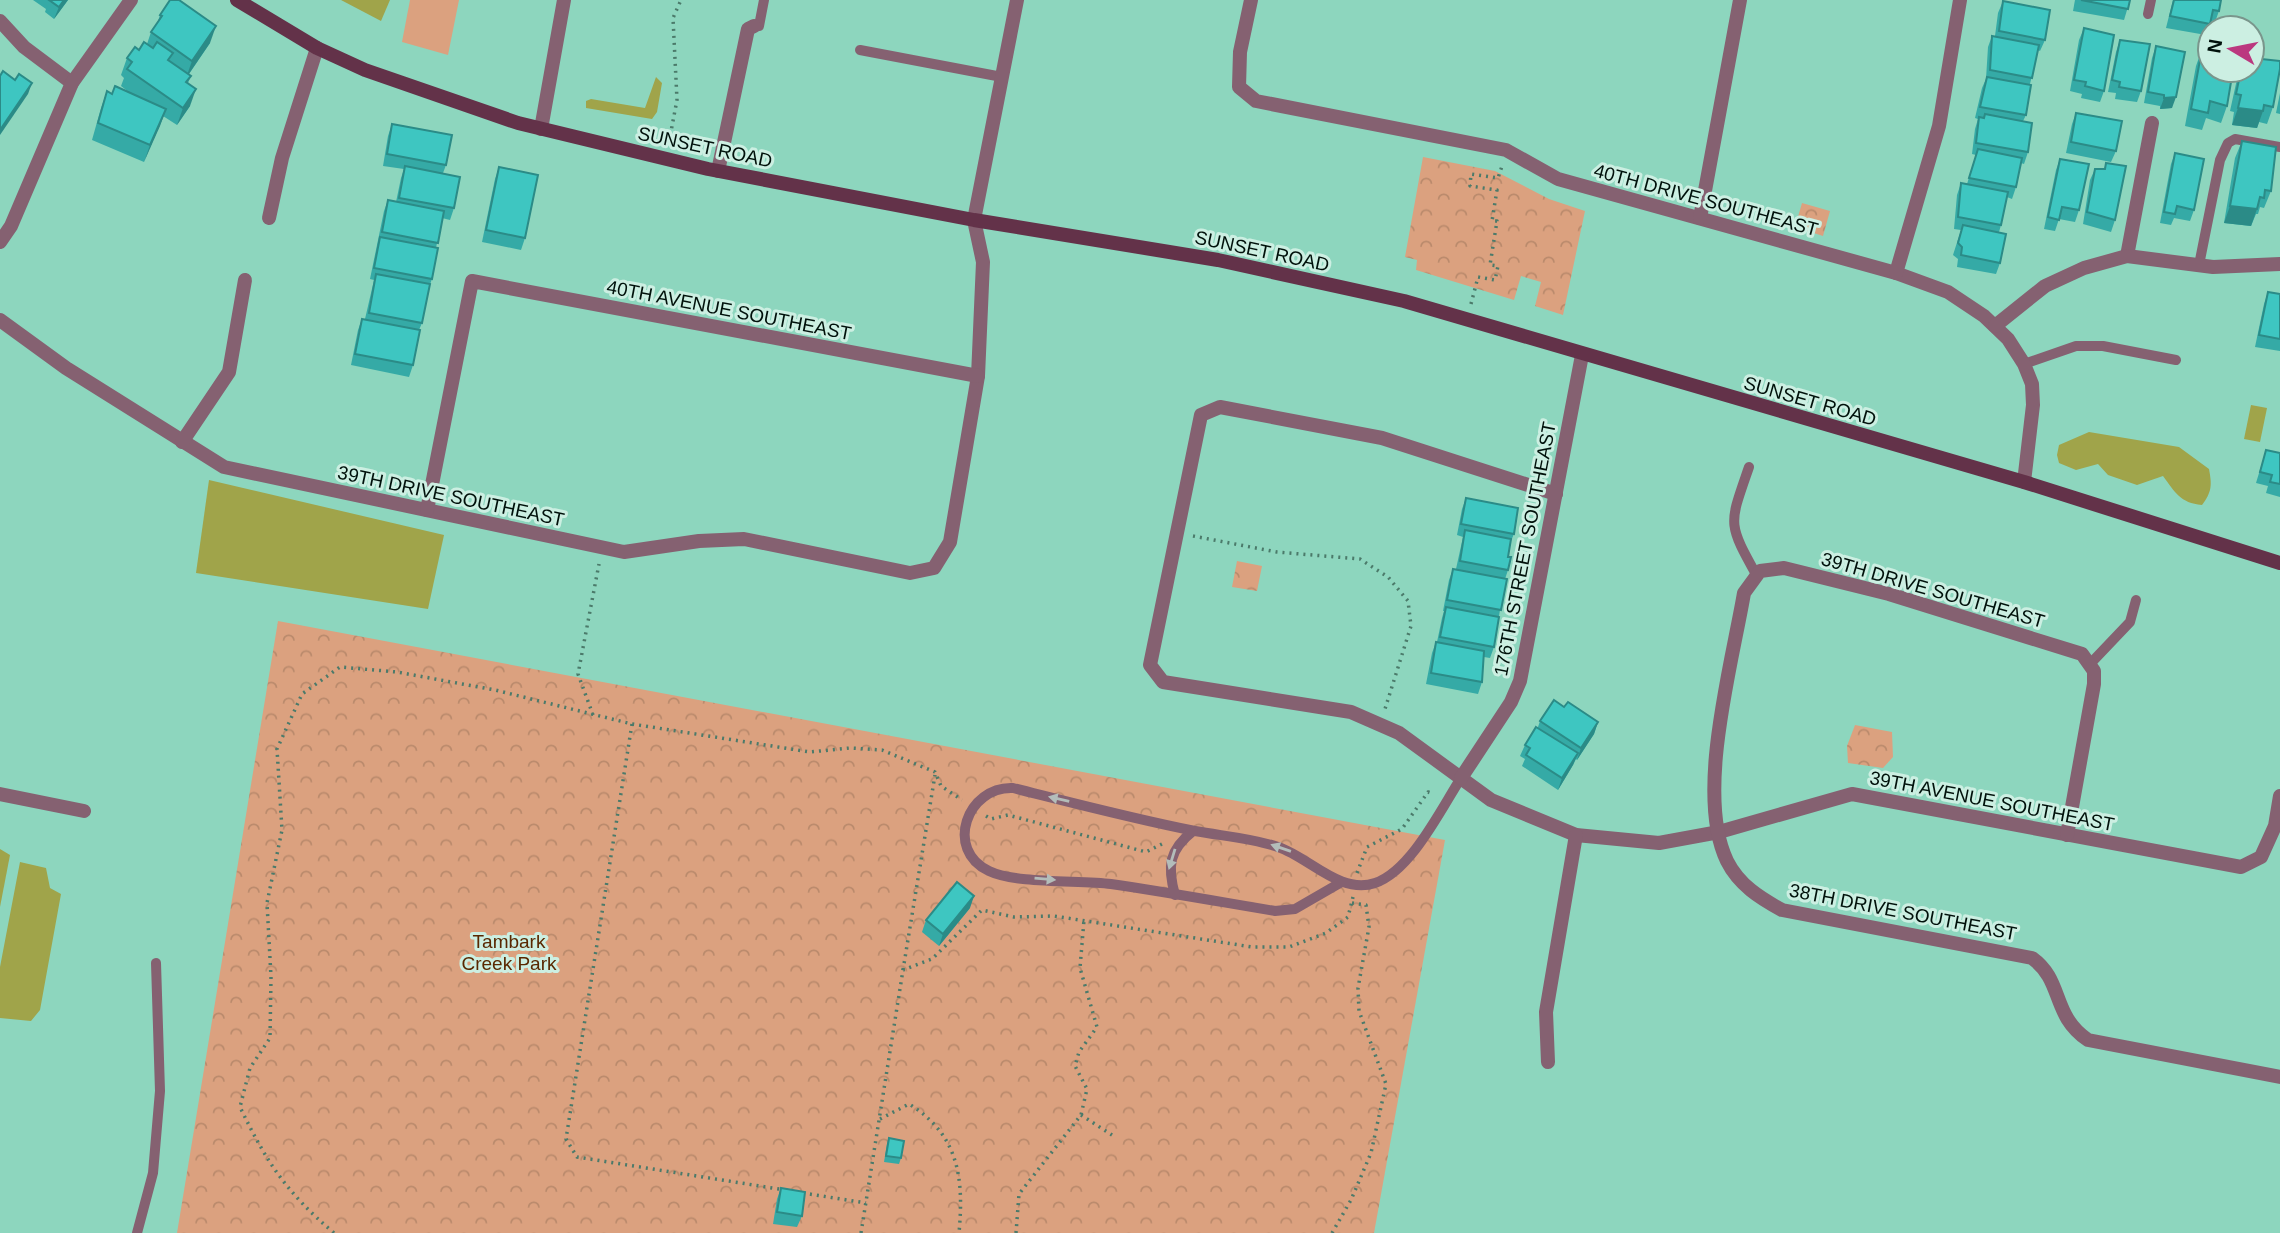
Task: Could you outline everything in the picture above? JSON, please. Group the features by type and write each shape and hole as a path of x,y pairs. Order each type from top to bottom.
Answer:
{"street":[{"path":"0,242 11,226 72,83 131,0"},
{"name":"SUNSET ROAD","path":"237,0 317,48 365,70 541,129 718,171 974,220 1218,260 1404,301 2024,482 2280,563"},
{"path":"541,129 564,0"},
{"path":"978,376 983,262 974,220 1017,0"},
{"name":"40TH DRIVE SOUTHEAST","path":"1251,0 1240,52 1239,87 1256,101 1507,151 1559,179 1896,273 1948,292 1995,326 2008,339 2024,364 2032,384 2033,405 2024,482"},
{"path":"1700,218 1740,0"},
{"path":"1896,273 1940,126 1960,0"},
{"path":"0,21 24,47 72,83"},
{"path":"718,171 748,29 754,26"},
{"path":"269,218 282,158 317,48"},
{"path":"2127,257 2152,124"},
{"path":"1995,326 2045,286 2084,268 2127,257 2199,265 2280,264"},
{"path":"182,442 229,372 246,280"},
{"name":"40TH AVENUE SOUTHEAST","path":"426,510 472,281 978,376"},
{"name":"39TH DRIVE SOUTHEAST","path":"0,320 66,368 224,467 624,552 699,541 744,539 910,573 934,568 950,542 978,376"},
{"name":"176TH STREET SOUTHEAST","path":"1461,778 1511,702 1520,681 1582,355"},
{"name":"39TH AVENUE SOUTHEAST","path":"1556,494 1382,438 1220,407 1201,415 1150,665 1163,682 1351,712 1399,733 1491,800 1576,835 1659,843 1718,832 1852,794 2241,867 2261,857 2274,826 2280,796"},
{"name":"39TH DRIVE SOUTHEAST","path":"1759,574 1784,568 1889,594 2070,649 2082,654 2091,663"},
{"name":"38TH DRIVE SOUTHEAST","path":"1759,574 1744,593 1720,729 1714,784 1718,832 1727,862 1754,895 1782,909 2032,957 2050,976 2062,1013 2073,1030 2088,1040 2280,1077"},
{"path":"2067,835 2094,684 2091,663"},
{"path":"0,794 84,811"},
{"path":"1548,1062 1546,1012 1576,835"}],"lane":[{"path":"754,26 759,26 764,0"},
{"path":"2148,14 2151,0"},
{"path":"860,50 1002,77"},
{"path":"2199,265 2220,160 2228,143 2235,139 2280,147"},
{"path":"2024,364 2076,346 2103,346 2176,360"},
{"path":"1749,467 1734,511 1733,533 1759,574"},
{"path":"2091,663 2130,622 2136,600"},
{"path":"1340,883 1295,909 1275,911 1110,884 998,875 975,862 963,837 964,825 973,807 989,793 999,788 1013,789 1290,851 1340,883 1373,884 1391,875 1410,856 1461,778"},
{"path":"1174,895 1168,870 1178,842 1193,831"},
{"path":"137,1233 153,1173 160,1091 156,963"}],"path":[{"path":"666,159 677,100 673,18 681,0"},
{"path":"1467,320 1478,277 1495,280 1498,266 1490,265 1497,221 1492,220 1497,190 1469,186 1471,174 1498,178 1507,151"},
{"path":"1177,532 1277,552 1360,559 1388,577 1409,601 1411,626 1379,724"},
{"path":"593,715 578,674 602,548"},
{"path":"334,1233 298,1202 261,1152 240,1107 250,1068 270,1038 271,977 267,903 282,830 277,749 302,694 340,667 397,671 495,690 632,724 810,752 850,748 882,750 935,772 941,786 991,819 1008,815 1146,852 1164,842 1178,842"},
{"path":"632,724 566,1139 577,1157 866,1203"},
{"path":"861,1233 935,772"},
{"path":"903,970 932,959 982,910 1014,917 1054,916 1084,920 1252,947 1289,947 1326,933 1348,917 1360,861 1367,847 1402,829 1428,792 1448,799"},
{"path":"1332,1233 1351,1200 1371,1153 1386,1084 1359,1011 1358,988 1369,927 1366,905 1352,903"},
{"path":"1016,1233 1020,1194 1081,1115 1087,1089 1075,1066 1079,1052 1097,1027 1080,968 1084,920"},
{"path":"880,1119 909,1104 929,1116 944,1133 961,1176 959,1233"},
{"path":"1081,1115 1112,1135"}],"green space":[{"path":"410,0 459,0 448,55 402,42"},
{"path":"1423,157 1495,171 1549,199 1585,211 1563,315 1535,306 1541,282 1521,276 1514,300 1416,270 1417,260 1405,257"},
{"path":"1802,203 1830,211 1823,236 1795,227"},
{"path":"1237,561 1262,566 1257,591 1232,587"},
{"name":"Tambark Creek Park","path":"278,621 1445,840 1374,1233 177,1233"},
{"path":"1855,725 1892,732 1893,757 1883,768 1848,763 1847,746"}],"shaded area":[{"path":"341,0 390,0 381,21"},
{"path":"656,77 662,83 657,112 652,119 586,108 586,101 591,99 645,108"},
{"path":"2251,405 2267,408 2260,442 2244,439"},
{"path":"2089,432 2179,447 2209,469 2211,484 2208,496 2202,505 2194,504 2179,496 2163,476 2137,485 2108,475 2098,464 2076,470 2059,463 2059,445"},
{"path":"209,480 444,535 428,609 196,573"},
{"path":"0,849 10,855 0,907"},
{"path":"20,862 46,868 50,888 61,894 40,1010 31,1021 0,1018 0,967"}],"building":[{"path":"49,0 64,0 59,7"},
{"path":"170,0 179,0 216,26 192,61 151,32"},
{"path":"2081,0 2130,0 2128,9"},
{"path":"2174,0 2221,0 2219,11 2196,14 2196,21 2170,16"},
{"path":"2003,1 2050,10 2045,40 1999,31"},
{"path":"2084,28 2114,35 2104,91 2085,86 2086,82 2074,80"},
{"path":"1992,36 2039,45 2032,78 1990,70"},
{"path":"2120,40 2150,44 2141,91 2119,87 2120,82 2112,80"},
{"path":"144,42 153,48 157,42 173,53 168,60 191,76 186,82 196,89 183,108 127,69 132,62 127,58 135,47 139,50"},
{"path":"2156,46 2185,52 2176,97 2164,98 2164,95 2148,92"},
{"path":"2266,60 2280,61 2273,107 2264,105 2263,111 2238,108 2241,95 2236,94 2238,84 2266,84"},
{"path":"3,71 15,80 19,74 32,83 0,130 0,76"},
{"path":"1987,77 2031,85 2026,115 1980,107"},
{"path":"2196,82 2196,84 2231,84 2227,106 2210,101 2208,113 2191,109"},
{"path":"115,86 166,109 150,145 98,123 107,91 112,94"},
{"path":"2076,113 2122,121 2116,151 2071,142"},
{"path":"1985,114 2032,123 2028,152 1976,143 1979,117 1984,118"},
{"path":"392,124 452,135 446,165 387,154"},
{"path":"2242,141 2276,147 2271,191 2265,190 2264,198 2260,197 2257,209 2230,206"},
{"path":"1978,149 2022,158 2016,187 1969,178"},
{"path":"2175,153 2204,159 2194,210 2177,206 2175,214 2164,212"},
{"path":"2060,159 2089,164 2079,210 2062,207 2059,220 2048,217"},
{"path":"2106,163 2126,166 2115,220 2087,212 2095,169 2105,169"},
{"path":"405,166 460,177 454,208 399,198"},
{"path":"499,167 538,175 525,238 486,230"},
{"path":"1961,183 2008,192 2001,225 1958,217"},
{"path":"388,200 444,211 438,243 382,232"},
{"path":"1963,225 2006,234 2000,263 1961,255 1962,247 1958,243"},
{"path":"380,237 438,248 432,279 374,268"},
{"path":"376,274 430,284 422,323 369,313"},
{"path":"2268,292 2280,294 2280,339 2259,335"},
{"path":"362,319 420,330 413,365 355,354"},
{"path":"2266,450 2280,453 2280,484 2270,482 2272,475 2260,472"},
{"path":"1466,498 1518,508 1514,534 1461,524"},
{"path":"1465,530 1511,539 1508,570 1460,561"},
{"path":"1453,569 1507,579 1501,610 1447,600"},
{"path":"1446,607 1499,617 1494,647 1440,637"},
{"path":"1436,642 1484,651 1482,682 1431,673"},
{"path":"1554,700 1564,707 1568,702 1598,722 1581,748 1540,721"},
{"path":"1536,727 1578,753 1562,778 1526,755 1530,748 1525,745"},
{"path":"957,882 974,896 943,934 926,920"},
{"path":"889,1138 904,1141 901,1158 886,1156"},
{"path":"781,1188 805,1192 802,1216 777,1212"}]}
